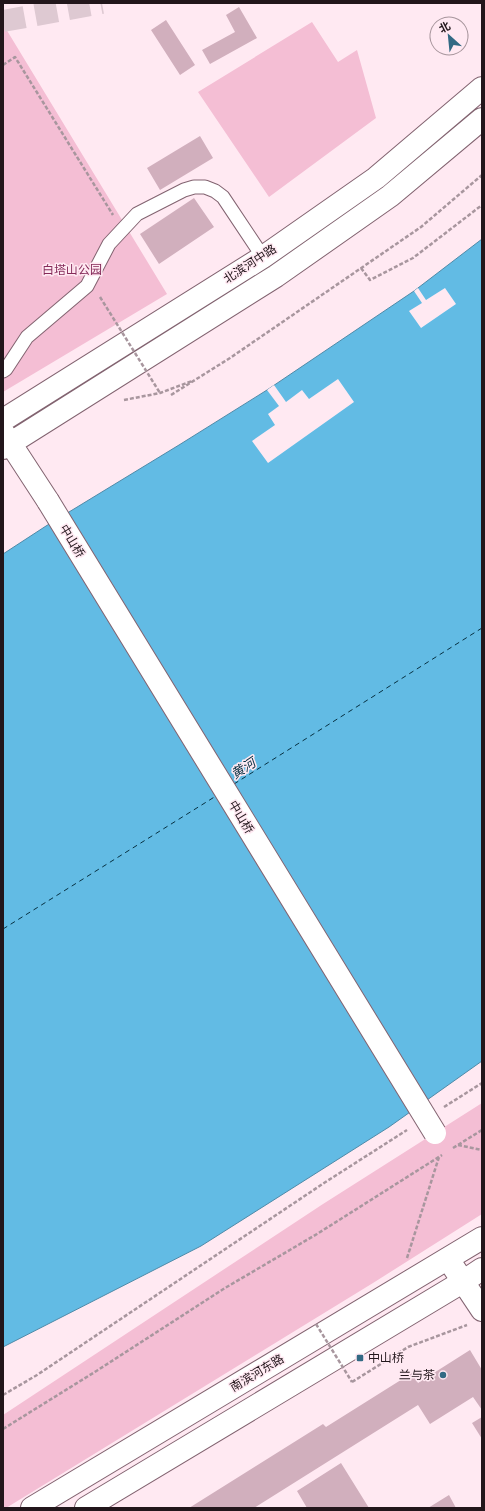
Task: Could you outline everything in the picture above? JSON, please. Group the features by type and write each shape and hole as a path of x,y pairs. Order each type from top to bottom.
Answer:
{"main road":[{"name":"北滨河中路","path":"3,420 263,257 376,178 482,88"},
{"name":"北滨河中路","path":"5,441 276,276 390,196 482,119"},
{"name":"中山桥","path":"5,441 48,501 435,1133"},
{"name":"南滨河东路","path":"32,1508 482,1238"},
{"path":"448,1259 464,1281 475,1317"},
{"path":"86,1508 482,1269"}],"lane":[{"path":"3,371 6,369 27,337 88,286 109,244 137,214 184,190 194,187 205,187 215,191 223,197 263,257"}],"path":[{"path":"3,64 15,57 122,230"},
{"path":"171,396 421,227 482,175"},
{"path":"361,268 370,280 413,258 482,205"},
{"path":"100,297 160,393"},
{"path":"119,400 160,393 198,378"},
{"path":"442,1108 482,1083"},
{"path":"3,1395 38,1375 324,1183 410,1129"},
{"path":"451,1149 482,1130"},
{"path":"435,1133 458,1145 482,1150"},
{"path":"405,1262 439,1157 435,1133"},
{"path":"3,1429 225,1288 317,1234 445,1153"},
{"path":"322,1319 316,1324 352,1382 408,1347 475,1317"}],"green space":[{"path":"312,22 338,62 357,50 376,118 269,197 198,92"},
{"name":"白塔山公园","path":"3,24 167,294 3,392"},
{"path":"482,1103 482,1214 373,1283 6,1508 3,1508 3,1415 323,1204"}],"water":[{"name":"黄河","path":"482,239 482,1061 389,1127 201,1246 3,1347 3,554 267,390 414,291"}],"pier":[{"path":"418,288 426,300 445,288 456,304 421,328 409,311 422,303 414,291"},
{"path":"338,379 354,402 268,463 252,441 275,425 268,414 279,406 267,390 274,385 286,402 302,390 309,399"}],"building":[{"path":"239,7 257,38 210,64 202,50 235,32 226,15"},
{"path":"166,20 195,65 180,75 151,30"},
{"path":"200,136 213,158 160,190 147,168"},
{"path":"194,198 214,227 159,264 140,234"},
{"path":"470,1350 482,1370 482,1410 473,1397 430,1424 418,1405 254,1508 189,1508 323,1424 326,1427 412,1373 418,1383"},
{"path":"482,1417 482,1439 472,1423"},
{"path":"341,1463 369,1508 307,1508 297,1491"},
{"path":"449,1495 456,1508 428,1508"}],"ferry route":[{"path":"234,784 482,628"},
{"path":"3,929 216,796"}],"tunnel":[{"path":"3,21 102,3"}],"place":[{"name":"中山桥","path":"360,1358"},
{"name":"兰与茶","path":"443,1375"}]}
